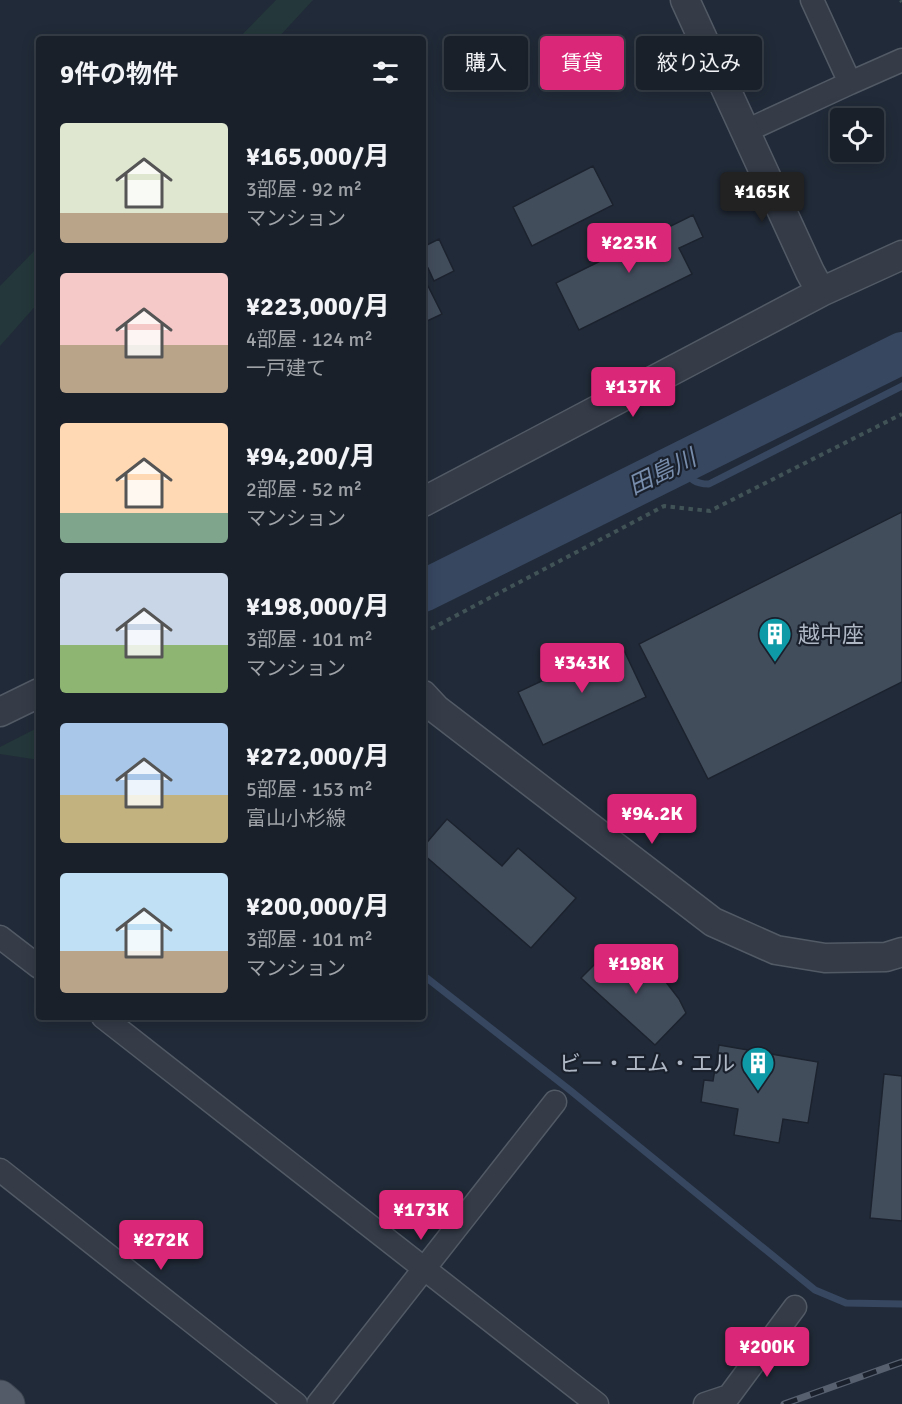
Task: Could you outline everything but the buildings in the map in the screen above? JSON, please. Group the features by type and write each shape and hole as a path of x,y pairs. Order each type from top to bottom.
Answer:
{"main road":[{"path":"0,1397 8,1404"}],"street":[{"path":"685,0 821,292"},
{"path":"812,0 850,82"},
{"path":"746,131 902,60"},
{"path":"426,500 821,292 902,255"},
{"path":"0,712 36,694"},
{"path":"426,698 436,709 713,922 776,950 825,958 886,957 902,952"},
{"path":"0,937 36,965"},
{"path":"107,1020 597,1404"},
{"path":"318,1404 555,1102"},
{"path":"0,1170 296,1404"},
{"path":"705,1404 729,1396 795,1306"}],"path":[{"path":"426,631 664,506 710,511 902,414"}],"shaded area":[{"path":"276,0 313,0 280,36 241,36"},
{"path":"36,249 36,305 0,346 0,286"},
{"path":"36,729 36,760 0,754 0,747"}],"waterway":[{"name":"田島川","path":"426,590 902,353"},
{"path":"681,463 695,481 709,484 902,386"},
{"path":"426,977 571,1091 815,1290 846,1303 902,1304"}],"railway":[{"path":"784,1404 902,1362"}],"place":[{"name":"越中座","path":"775,663"},
{"name":"ビー・エム・エル","path":"758,1092"}]}
